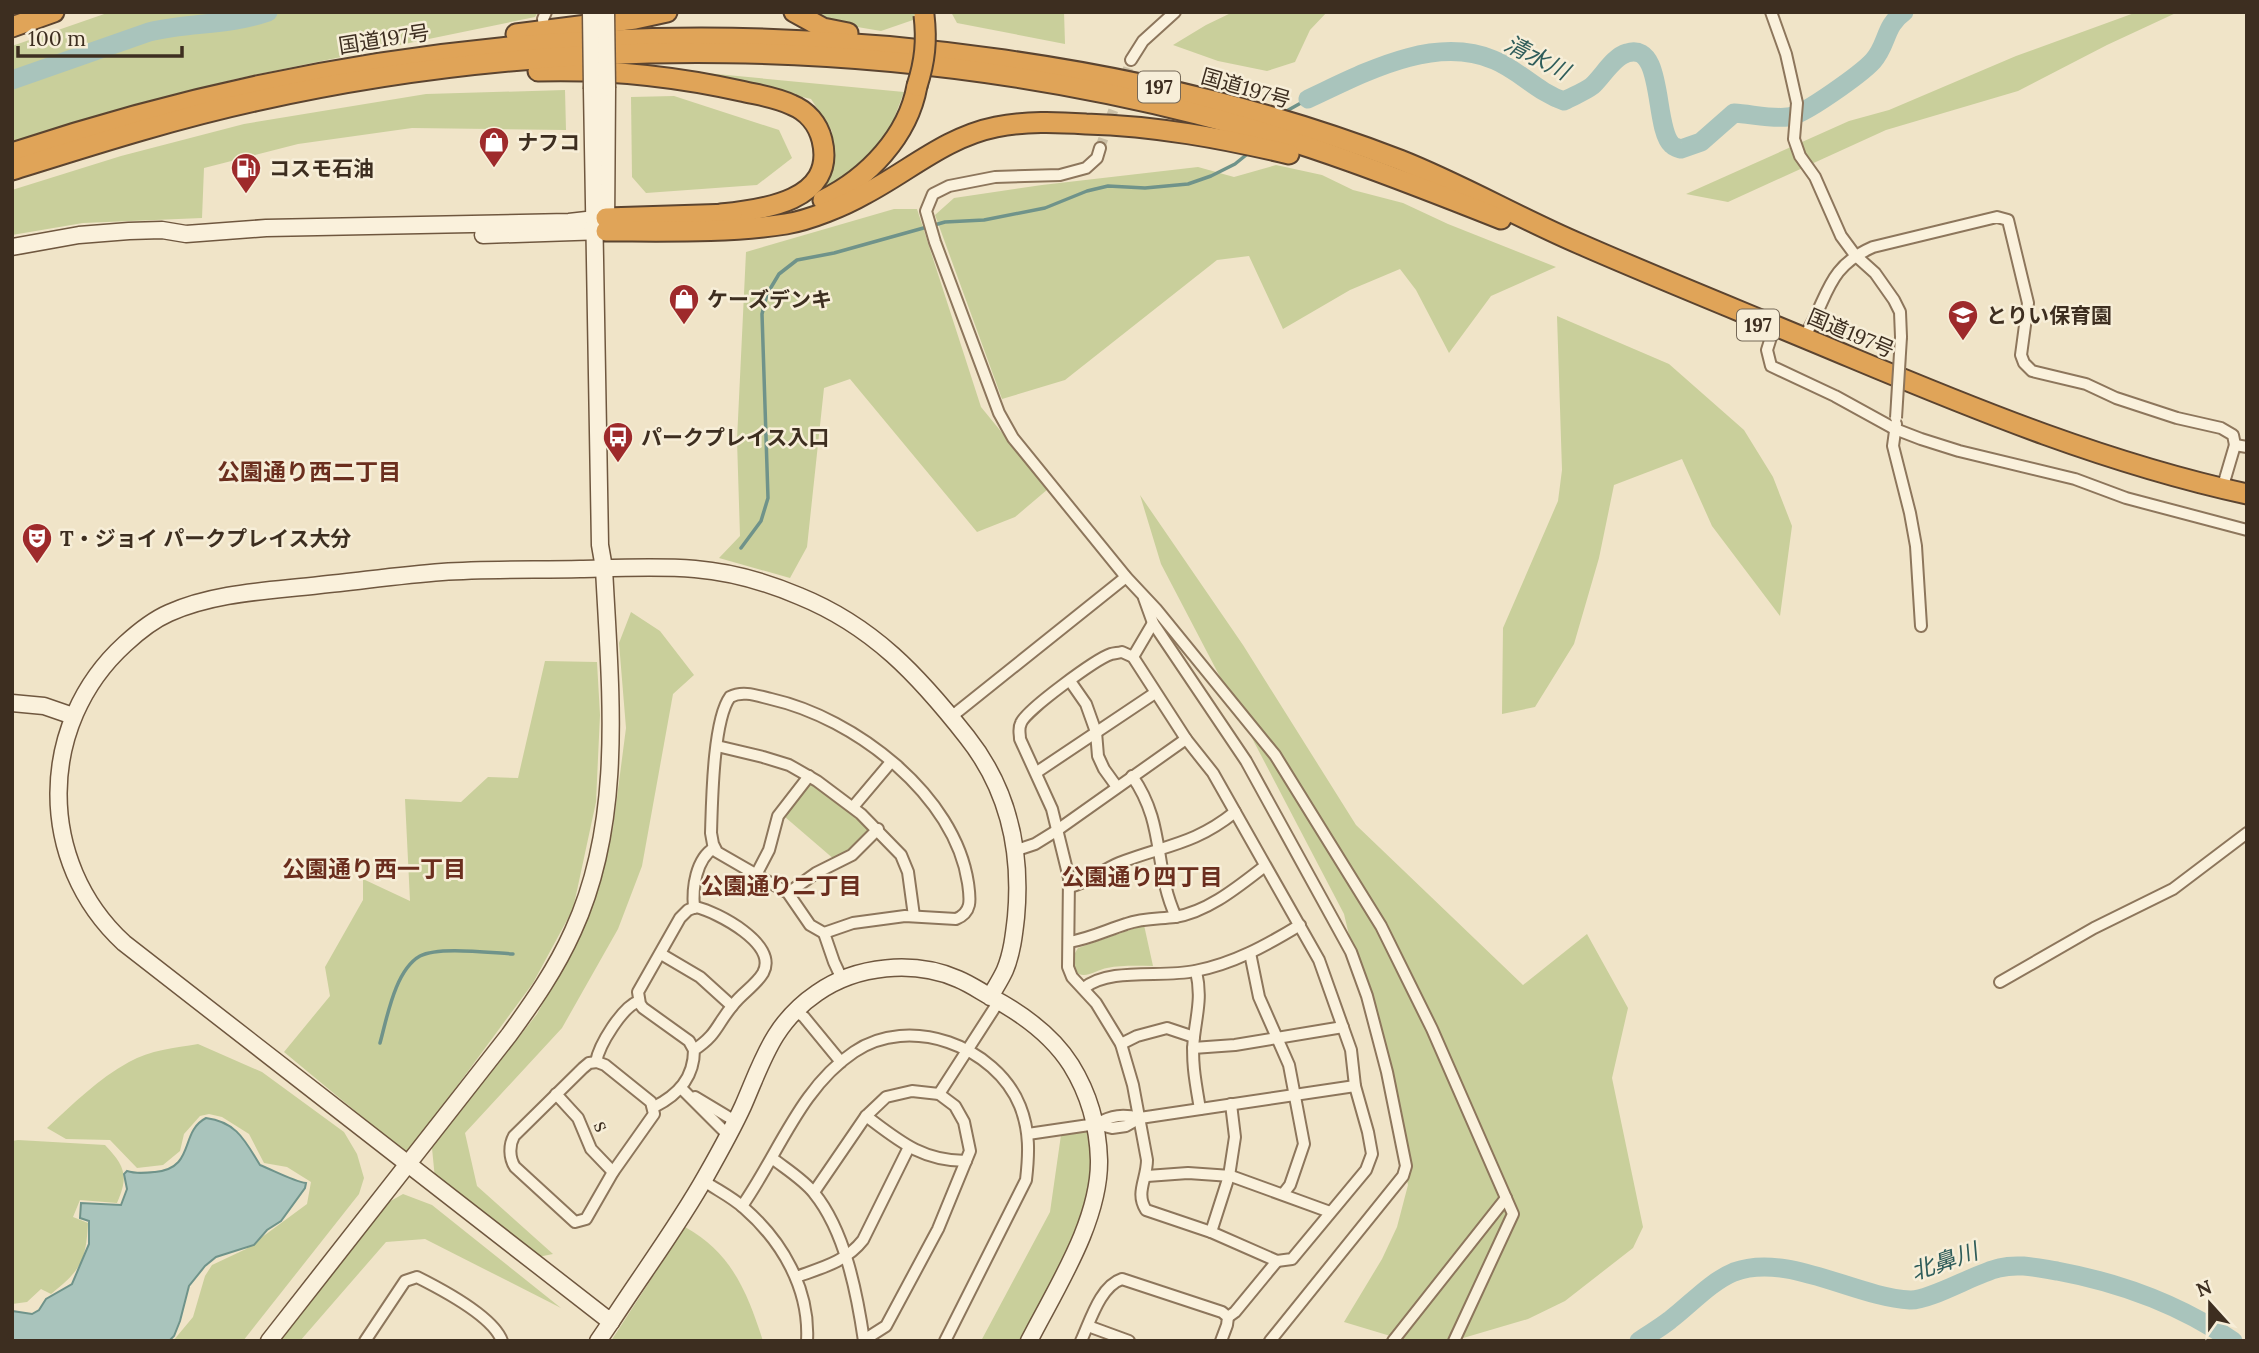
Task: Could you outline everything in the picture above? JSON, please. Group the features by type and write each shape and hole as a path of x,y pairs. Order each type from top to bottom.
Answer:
{"highway":[{"path":"12,27 54,12"},
{"path":"391,60 545,21 635,19 667,12"},
{"path":"794,12 823,28 850,34 997,50 1082,71"},
{"path":"721,214 785,212 814,204 841,191 867,170 893,140 909,116 934,64 936,38 928,13"},
{"name":"国道197号","path":"12,153 90,128 201,98 287,79 391,60 536,43 631,38 745,38 894,46 1082,71 1210,100 1388,156 1581,244 2031,430 2099,453 2247,494"},
{"name":"国道197号","path":"12,170 241,104 387,77 535,58 660,53 804,55 864,58 998,75 1130,99 1198,115 1350,160 2027,435 2079,454 2247,501"},
{"path":"241,104 298,100 458,77 572,70 630,73 698,82 780,100 806,113 819,131 824,152 819,173 797,197 775,207 600,225"},
{"path":"848,201 897,151 919,114 923,86"},
{"path":"600,225 757,228 778,225 811,217 864,195 933,151 963,136 995,127 1032,122 1139,125 1230,140 1319,161 1444,197"}],"street":[{"path":"591,12 600,89"},
{"path":"269,1341 509,1035 542,988 574,929 591,883 603,834 610,778 604,568 609,544 600,225 600,89 606,12"},
{"path":"1131,60 1143,41 1175,12"},
{"path":"1772,12 1786,54 1797,103 1794,139 1800,156 1815,177 1841,236 1855,255 1875,273 1900,312 1901,337 1893,446 1916,546 1921,626"},
{"path":"1100,148 1097,158 1086,168 1073,172 1060,175 995,177 949,186 933,194 926,211 935,242 999,413 1013,438 1275,755 1381,926 1432,1029 1513,1214 1454,1341"},
{"path":"1804,337 1830,283 1840,268 1855,255 1873,247 1997,217 2008,220 2028,303 2021,355 2024,363 2032,371 2086,384 2116,398 2177,418 2221,428 2233,435 2235,445 2222,489"},
{"path":"12,257 66,246 186,234 407,237 600,225"},
{"path":"12,247 54,238 103,233 162,230 186,234"},
{"path":"1773,331 1767,349 1771,366 1959,451 2075,479 2126,498 2247,530"},
{"path":"2235,445 2247,447"},
{"path":"611,1322 124,943 97,915 85,896 71,863 60,809 60,768 73,716 99,671 127,642 166,614 195,603 235,595 441,572 604,568 698,569 747,579 803,597 842,617 882,645 912,671 979,753 1005,807 1017,850 1019,884 1013,942 995,999 968,1050 939,1094"},
{"path":"951,717 1126,577"},
{"path":"1142,594 1153,623 1246,761 1351,952 1367,996 1387,1072 1406,1166 1403,1176 1270,1341"},
{"path":"1133,657 1153,623"},
{"path":"1122,652 1133,657 1186,739 1213,773 1300,925 1319,960 1351,1049 1355,1086 1368,1132 1371,1154 1366,1170 1293,1259 1277,1261 1211,1232 1146,1210 1140,1193 1147,1175 1140,1118 1128,1060 1109,1022 1084,988 1072,977 1068,967 1069,887 1058,830 1037,772 1020,739 1019,729 1021,721 1030,711 1111,654 1122,652"},
{"path":"1070,681 1086,704 1096,733 1098,755 1117,787"},
{"path":"824,933 853,923 914,916 952,919 961,917 970,906 968,880 959,849 946,822 931,800 891,762 835,722 784,702 744,693 734,695 726,703 717,746 711,833 714,848 788,893 810,925 824,933 842,979"},
{"path":"1037,772 1155,693"},
{"path":"12,703 44,706 73,716"},
{"path":"1017,850 1035,844 1058,830 1186,739"},
{"path":"717,746 775,760 809,776 853,807 878,829 901,855 908,872 914,916"},
{"path":"853,807 891,762"},
{"path":"757,873 769,850 775,823 809,776"},
{"path":"1132,776 1149,803 1154,818 1164,886 1176,916"},
{"path":"1069,887 1118,864 1205,834 1235,812"},
{"path":"788,893 816,873 852,855 878,829"},
{"path":"2000,982 2094,928 2173,889 2247,833"},
{"path":"694,908 693,887 703,859 714,848"},
{"path":"1069,942 1085,940 1144,919 1176,916 1202,907 1233,891 1265,866"},
{"path":"654,1107 681,1088 691,1072 694,1050 689,1041 643,1008 639,1001 640,987 680,918 694,908 708,911 736,924 750,937 763,957 765,968 732,1006 711,1039 694,1050"},
{"path":"1084,988 1093,980 1107,976 1170,975 1196,971 1250,953 1300,925"},
{"path":"1250,953 1259,997 1289,1065 1304,1144 1290,1185 1283,1194"},
{"path":"661,954 700,977 732,1006"},
{"path":"598,1341 704,1181 779,1028 794,1010 818,992 842,979 887,968 925,970 958,979 995,999 1050,1038 1071,1065 1087,1096 1096,1124 1099,1162 1096,1196 1086,1226 1062,1278 1029,1341"},
{"path":"1196,971 1200,1003 1193,1070 1200,1109"},
{"path":"596,1062 601,1044 627,1008 639,1001"},
{"path":"794,1010 804,1017 841,1062"},
{"path":"1121,1044 1136,1036 1167,1028 1194,1042 1235,1045 1343,1027"},
{"path":"742,1206 810,1095 828,1072 855,1051 891,1037 917,1035 944,1040 968,1050 1004,1080 1020,1107 1028,1135 1026,1180 945,1341"},
{"path":"596,1062 605,1065 654,1107 652,1120 613,1172 586,1219 578,1222 569,1219 515,1167 510,1153 512,1139 583,1068 596,1062"},
{"path":"1028,1135 1096,1124 1108,1117 1125,1114 1140,1118 1355,1086"},
{"path":"681,1088 732,1128"},
{"path":"681,1088 732,1128"},
{"path":"772,1158 814,1192 835,1229 846,1258 864,1341 886,1326 938,1229 970,1151 964,1122 954,1106 939,1094 912,1091 886,1097 866,1116 814,1192"},
{"name":"s","path":"556,1094 578,1118 591,1149 613,1172"},
{"path":"1211,1232 1228,1176 1235,1137 1231,1104"},
{"path":"866,1116 908,1149 949,1161 966,1161"},
{"path":"796,1278 846,1258 863,1240 908,1149"},
{"path":"1147,1175 1188,1173 1228,1176 1330,1212"},
{"path":"704,1181 742,1206 772,1238 791,1265 803,1296 808,1328 807,1341"},
{"path":"1393,1341 1506,1198"},
{"path":"1221,1341 1228,1317 1277,1261"},
{"path":"365,1341 405,1281 417,1277 487,1320 502,1341"},
{"path":"1081,1341 1105,1293 1113,1282 1122,1279 1222,1312 1228,1317"},
{"path":"1088,1326 1129,1341"}],"green space":[{"path":"110,12 538,12 535,17 235,79 12,144 12,46"},
{"path":"815,12 916,12 913,20 881,31 828,22"},
{"path":"951,12 1064,12 1065,44 957,23"},
{"path":"1233,12 1327,12 1310,30 1295,62 1267,71 1218,61 1173,45"},
{"path":"2137,12 2178,12 2018,91 1886,130 1728,202 1686,194 1849,121 1889,110 2016,56"},
{"path":"695,72 904,92 889,132 855,170 813,197 828,161 832,131 811,99"},
{"path":"565,90 566,130 412,128 298,144 204,168 202,218 83,223 12,235 12,190 121,156 244,124 426,94"},
{"path":"674,96 779,130 792,158 757,185 646,193 632,177 631,97"},
{"path":"1276,165 1322,175 1353,190 1403,203 1556,267 1491,296 1449,353 1416,290 1400,269 1350,290 1283,329 1249,256 1217,260 1065,380 1002,399 935,215 954,198 1198,167 1234,177"},
{"path":"894,209 917,209 981,407 1048,489 1015,517 977,532 850,379 824,388 807,547 790,578 719,558 740,536 737,440 746,252"},
{"path":"1557,316 1669,364 1744,430 1773,477 1792,526 1780,616 1712,526 1682,459 1614,485 1599,558 1574,644 1535,707 1502,714 1503,628 1558,501 1562,470"},
{"path":"1140,495 1243,645 1356,825 1523,985 1587,934 1628,1008 1612,1078 1643,1227 1633,1248 1565,1301 1528,1319 1453,1341 1407,1341 1344,1322 1382,1259 1397,1227 1408,1185 1344,914 1161,564"},
{"path":"631,612 660,631 694,675 673,694 642,866 618,929 562,1028 465,1133 477,1186 553,1254 538,1257 435,1179 432,1148 537,1014 587,921 613,828 626,728 619,643"},
{"path":"545,661 597,662 600,715 596,802 573,909 533,983 407,1154 284,1052 330,996 325,967 363,900 363,879 410,901 405,799 461,802 488,777 518,778"},
{"path":"810,779 874,830 854,849 835,860 785,817"},
{"path":"1144,925 1153,966 1113,967 1086,975 1079,974 1074,968 1073,961 1078,948"},
{"path":"198,1044 262,1072 344,1132 357,1154 364,1178 359,1194 243,1341 173,1341 193,1317 205,1276 212,1265 246,1249 307,1204 311,1182 287,1167 264,1163 249,1134 222,1117 209,1114 200,1116 184,1134 180,1151 163,1165 137,1168 110,1140 66,1139 47,1128 96,1084 129,1062 154,1052"},
{"path":"1086,1132 1093,1140 1090,1182 1082,1218 1022,1341 981,1341 1050,1212 1061,1135"},
{"path":"12,1141 105,1145 121,1165 124,1178 117,1203 80,1200 73,1217 88,1223 86,1247 80,1264 69,1278 51,1294 41,1289 27,1302 12,1304"},
{"path":"403,1194 432,1205 561,1308 425,1239 386,1242 300,1341 276,1341 382,1206"},
{"path":"685,1227 715,1249 736,1275 751,1306 763,1341 611,1341"}],"water":[{"path":"206,1118 233,1128 260,1165 306,1183 281,1221 267,1230 254,1245 216,1257 205,1266 189,1286 180,1321 169,1341 12,1341 12,1311 32,1314 39,1310 46,1299 72,1284 89,1244 89,1221 80,1218 81,1203 121,1205 127,1189 124,1174 127,1171 155,1172 176,1164 182,1157 192,1132"}],"waterway":[{"path":"12,80 149,32 238,20 268,12"},
{"name":"清水川","path":"1308,99 1398,60 1447,52 1471,53 1494,60 1564,101 1592,86 1622,55 1639,53 1647,60 1653,72 1666,136 1672,145 1681,149 1701,142 1734,113 1788,117 1819,102 1873,61 1889,29 1904,12"},
{"path":"1283,113 1308,99"},
{"path":"741,548 761,521 768,498 762,314 767,294 779,274 797,260 834,253 945,222 984,220 1045,208 1087,191 1108,186 1145,188 1188,184 1235,164 1251,151"},
{"path":"380,1043 398,983 411,963 420,956 439,951 513,954"},
{"name":"北鼻川","path":"1639,1341 1717,1282 1734,1272 1755,1267 1798,1271 1867,1292 1910,1300 1929,1296 1989,1271 2014,1266 2057,1271 2127,1289 2192,1316 2233,1341"}],"tunnel":[{"path":"1100,148 1131,60"}],"place":[{"name":"ナフコ","path":"494,169"},
{"name":"コスモ石油","path":"246,195"},
{"name":"ケーズデンキ","path":"684,326"},
{"name":"とりい保育園","path":"1963,342"},
{"name":"パークプレイス入口","path":"618,464"},
{"name":"T・ジョイ パークプレイス大分","path":"37,565"}],"district":[{"name":"公園通り西二丁目","path":"309,471"},
{"name":"公園通り西一丁目","path":"374,868"},
{"name":"公園通り四丁目","path":"1142,876"},
{"name":"公園通り二丁目","path":"781,885"}]}
